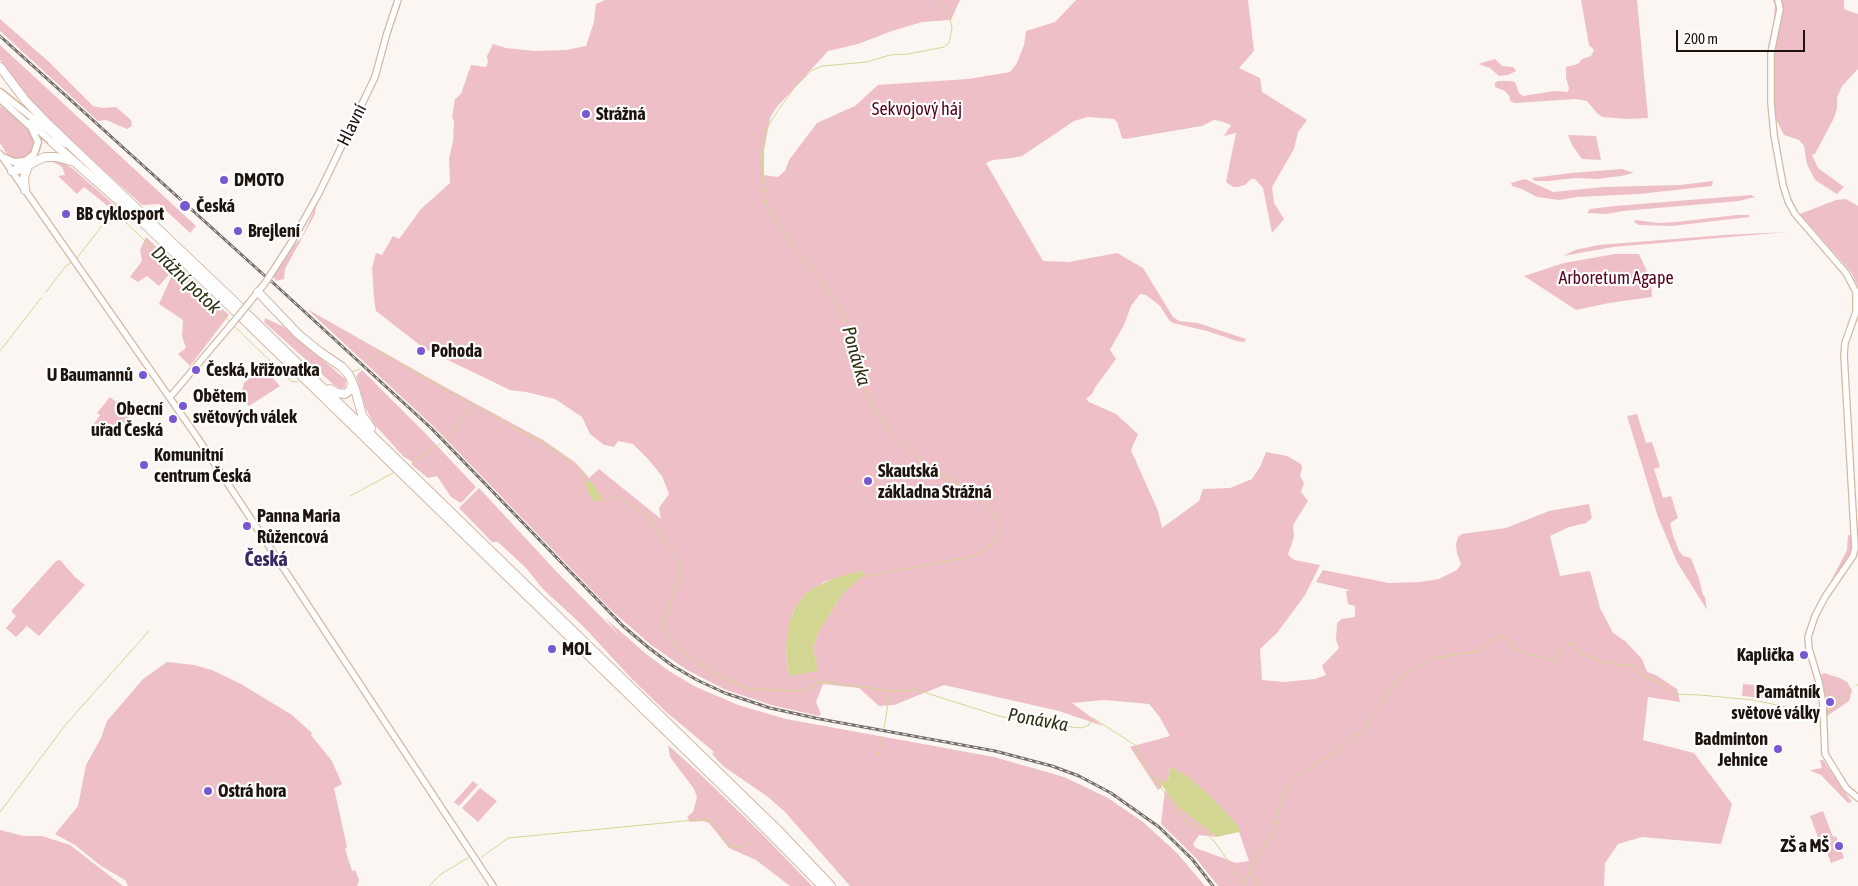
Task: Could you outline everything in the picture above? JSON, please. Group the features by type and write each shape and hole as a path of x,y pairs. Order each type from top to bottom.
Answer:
{"highway":[{"path":"0,67 25,100 86,167 241,313 729,792 822,886"},
{"path":"52,142 86,167"},
{"path":"12,171 20,170 28,162 51,156 64,158 86,167"},
{"path":"25,190 24,178 28,162"},
{"path":"258,292 298,334 342,367 352,381 362,415 370,427 446,505"},
{"path":"241,313 337,393 348,393 352,387 352,381"},
{"path":"298,362 778,829 831,886"}],"main road":[{"path":"0,92 86,167"},
{"path":"0,99 52,142"},
{"path":"0,99 36,134 38,142 36,150 28,162 14,162 1,155"}],"street":[{"name":"Hlavní","path":"170,397 258,292 291,243 319,193 375,77 398,0"},
{"path":"1778,0 1780,9 1772,53 1771,103 1774,135 1783,185 1795,214 1849,276 1856,292 1857,300 1856,312 1845,343 1844,355 1855,548 1853,556 1832,585 1815,616 1808,644 1821,695 1825,754 1846,788 1858,798"},
{"path":"1,155 170,397 493,886"}],"green space":[{"name":"Sekvojový háj","path":"605,0 960,0 951,20 922,22 858,44 828,51 776,108 770,118 764,150 764,175 778,177 785,171 789,160 817,123 855,106 878,85 968,79 1010,72 1017,63 1024,45 1026,31 1055,22 1076,0 1248,0 1254,51 1239,68 1260,78 1262,92 1307,120 1298,132 1294,149 1272,187 1274,203 1284,219 1272,233 1263,188 1255,179 1251,179 1245,185 1238,187 1233,187 1226,182 1236,133 1224,136 1231,125 1220,121 1214,120 1202,126 1125,139 1122,138 1117,122 1114,119 1088,117 1074,121 1022,156 993,160 986,163 1043,261 1069,262 1117,253 1143,268 1173,317 1179,321 1198,323 1246,339 1244,342 1237,341 1207,331 1173,323 1160,306 1146,295 1140,294 1131,306 1124,325 1110,350 1116,359 1092,394 1086,399 1116,414 1138,434 1131,450 1158,511 1162,528 1199,501 1203,489 1230,488 1252,479 1261,465 1266,452 1287,456 1301,464 1300,476 1304,483 1301,492 1308,501 1293,525 1294,537 1288,554 1295,560 1320,565 1305,595 1277,633 1260,649 1262,680 1284,682 1315,679 1326,675 1322,666 1339,648 1336,640 1337,623 1342,619 1355,617 1355,606 1348,604 1346,591 1350,590 1316,582 1323,570 1389,583 1439,579 1457,570 1461,564 1456,544 1458,537 1462,534 1506,528 1549,511 1589,504 1592,518 1586,523 1569,527 1550,536 1560,576 1590,571 1600,608 1613,633 1625,641 1642,659 1647,672 1656,675 1677,689 1680,702 1648,697 1643,740 1694,753 1732,804 1721,844 1642,837 1618,844 1605,863 1604,886 1218,886 1195,857 1161,824 1165,790 1179,807 1217,837 1199,835 1193,844 1196,848 1236,863 1249,861 1239,827 1211,797 1170,767 1168,781 1164,781 1161,784 1162,787 1158,790 1130,747 1170,736 1159,716 1149,704 1104,700 1072,703 1103,726 1059,711 944,685 894,705 879,706 859,688 823,684 816,702 821,714 819,716 771,705 726,690 687,670 651,645 612,611 433,426 307,309 543,440 576,463 589,478 599,469 661,519 659,508 669,494 662,476 633,444 618,441 614,447 604,445 590,434 582,417 555,399 510,390 425,349 376,311 374,298 372,268 376,253 382,255 393,236 399,239 421,209 450,183 449,159 453,141 454,122 452,117 455,99 461,94 471,65 486,67 488,62 487,56 493,44 506,48 535,51 566,50 586,46 594,22 596,4","holes":["862,571 863,576 844,592 819,631 813,648 818,669 790,676 786,646 792,615 796,606 806,593 824,582"]},
{"path":"1581,0 1637,0 1648,118 1602,117 1587,101 1576,99 1515,103 1510,101 1510,97 1505,91 1495,87 1495,83 1498,81 1515,82 1519,93 1523,96 1554,91 1568,92 1566,67 1578,64 1582,59 1591,56 1594,50 1589,45"},
{"path":"1773,0 1844,0 1844,9 1858,14 1858,69 1842,86 1837,97 1837,108 1834,118 1815,154 1812,155 1818,168 1844,187 1837,194 1815,180 1807,164 1804,146 1799,140 1784,135 1768,103 1767,53 1774,19 1775,5"},
{"path":"0,19 48,61 93,106 102,108 116,107 131,120 132,126 127,129 106,120 98,121 0,31"},
{"path":"0,45 196,226 190,233 159,204 142,205 43,115 0,60"},
{"path":"1495,59 1502,66 1513,67 1516,71 1508,75 1499,76 1490,68 1478,64"},
{"path":"0,106 19,120 29,131 33,142 33,149 25,158 18,160 8,156 0,143"},
{"path":"1568,135 1596,136 1601,160 1582,159 1572,145"},
{"path":"48,159 59,160 73,169 120,210 119,215 84,187 77,194 58,176 65,175 62,167"},
{"path":"1622,169 1634,173 1597,179 1575,178 1535,181 1532,178 1571,173"},
{"path":"1525,179 1553,192 1604,187 1680,185 1713,181 1712,186 1559,200 1537,197 1512,186 1511,183"},
{"path":"1751,195 1755,197 1739,201 1606,214 1587,213 1590,209 1615,206"},
{"path":"1846,199 1858,206 1858,287 1851,272 1800,214 1836,200"},
{"path":"316,206 315,214 285,269 284,279 276,281 273,276 288,252 302,237"},
{"path":"1749,215 1749,217 1672,226 1639,225 1634,222 1635,220 1658,223 1676,222"},
{"path":"1788,232 1613,247 1563,256 1575,250 1599,245"},
{"path":"146,237 229,315 190,366 178,354 186,348 182,336 183,320 159,304 172,275 171,272 159,286 147,276 138,282 130,277 142,261 140,250"},
{"name":"Arboretum Agape","path":"1615,254 1639,254 1651,280 1652,297 1576,310 1524,276 1564,263"},
{"path":"265,318 284,327 344,378 346,380 345,387 340,389 333,384 264,322"},
{"path":"263,367 280,386 249,406 240,397 244,383"},
{"path":"362,370 476,487 461,503 451,497 437,476 428,478 411,464 413,462 404,457 374,424 365,407 356,376"},
{"path":"110,397 132,415 108,439 92,427 100,415 97,413"},
{"path":"1637,414 1646,443 1652,442 1660,467 1654,469 1663,498 1671,496 1678,518 1670,523 1673,535 1679,551 1683,556 1691,558 1705,597 1707,610 1677,562 1658,517 1627,416"},
{"path":"479,488 555,570 619,635 605,618 645,653 669,671 694,686 738,705 786,719 994,757 1064,777 1108,798 1143,822 1177,853 1205,886 850,886 785,812 768,797 723,766 712,754 714,752 664,710 633,680 582,625 543,589 526,568 498,542 492,542 459,508"},
{"path":"1848,535 1852,536 1852,550 1831,581 1847,550"},
{"path":"60,560 85,585 39,636 27,626 16,637 6,628 16,616 12,610 56,561"},
{"path":"167,662 194,665 212,670 241,684 292,715 312,733 311,735 332,761 342,784 334,788 347,847 345,849 352,871 355,870 359,880 357,886 128,886 125,880 101,866 75,845 55,834 78,806 86,765 101,738 107,721 143,679"},
{"path":"1824,673 1847,682 1852,690 1849,701 1827,716 1826,698 1821,675"},
{"path":"1743,684 1765,686 1764,698 1742,696"},
{"path":"668,745 765,837 812,886 790,886 756,860 729,848 709,823 703,821 690,822 687,817 693,812 697,797 694,789 670,757"},
{"path":"1820,760 1823,760 1852,802 1848,803 1821,775 1811,771 1822,768"},
{"path":"473,781 478,785 459,806 454,802"},
{"path":"480,788 497,801 478,822 462,808"},
{"path":"1823,811 1833,837 1836,836 1844,858 1831,863 1823,842 1820,843 1810,816"},
{"path":"0,830 24,836 42,836 70,845 123,886 0,886"}],"shaded area":[{"path":"588,480 594,485 602,498 595,502 591,498 586,486 585,482"},
{"path":"860,571 864,573 863,576 844,592 819,631 813,648 818,669 790,676 786,646 789,623 796,606 806,593 815,587 835,578"},
{"path":"1170,767 1186,775 1211,797 1239,827 1239,832 1217,837 1178,807 1161,784 1161,781 1168,781"}],"waterway":[{"name":"Ponávka","path":"862,577 975,556 992,544 1000,531 999,523 991,509 977,496 925,464 899,442 875,411 867,393 847,322 831,296 772,215 767,205 762,176 763,146 767,128 775,115 794,88 811,71 822,66 867,62 890,55 908,54 944,47 949,43 952,29 949,12 937,0"},
{"name":"Drážní potok","path":"77,258 105,222 119,216 230,322"},
{"name":"Drážní potok","path":"46,292 66,266 71,263"},
{"name":"Drážní potok","path":"0,351 41,298"},
{"name":"Drážní potok","path":"234,326 291,381 298,382"},
{"name":"Drážní potok","path":"365,363 379,351 394,359"},
{"name":"Drážní potok","path":"400,363 555,450 574,465"},
{"name":"Drážní potok","path":"352,372 360,369"},
{"path":"445,439 473,405"},
{"path":"412,462 440,444"},
{"name":"Drážní potok","path":"577,468 587,482"},
{"path":"350,496 393,473"},
{"name":"Drážní potok","path":"611,498 617,496 645,514 677,555 681,571 668,607 670,613 662,619 662,623 677,648 711,672 748,689 803,691 818,683"},
{"name":"Drážní potok","path":"599,500 607,500"},
{"path":"0,812 67,723 149,631"},
{"path":"1244,883 1268,838 1275,832 1279,808 1287,788 1300,774 1337,751 1356,734 1365,730 1370,717 1397,681 1403,676 1429,659 1478,651 1498,636 1506,638 1515,650 1551,660 1556,659 1559,653 1569,644 1574,645 1578,652 1599,661 1622,666 1626,664 1634,665 1639,674 1661,684 1674,694 1753,700 1820,714"},
{"name":"Ponávka","path":"814,679 818,683 828,682 890,691 917,690 999,716 1033,723 1081,728 1089,725 1093,718 1135,745 1140,758 1183,819 1201,829 1214,841 1246,886"},
{"path":"1828,713 1851,690"},
{"path":"884,728 890,692"},
{"path":"878,755 882,737"},
{"name":"Ponávka","path":"1154,776 1163,783"},
{"path":"482,857 508,838 705,819 712,822 730,847 739,847 748,843"},
{"path":"429,886 441,874 468,858"},
{"path":"1251,872 1259,886"}],"railway":[{"path":"0,36 265,276"},
{"path":"270,280 431,428 623,626 673,666 725,693 770,708 995,751 1052,766 1079,776 1111,793 1159,827 1192,859 1213,886"}],"place":[{"name":"Strážná","path":"586,114"},
{"name":"DMOTO","path":"224,180"},
{"name":"Česká","path":"185,206"},
{"name":"BB cyklosport","path":"66,214"},
{"name":"Brejlení","path":"238,231"},
{"name":"Pohoda","path":"421,351"},
{"name":"Česká, křižovatka","path":"196,370"},
{"name":"U Baumannů","path":"143,375"},
{"name":"Obětem světových válek","path":"183,406"},
{"name":"Obecní uřad Česká","path":"173,419"},
{"name":"Komunitní centrum Česká","path":"144,465"},
{"name":"Skautská základna Strážná","path":"868,481"},
{"name":"Panna Maria Růžencová","path":"247,526"},
{"name":"MOL","path":"552,649"},
{"name":"Kaplička","path":"1804,655"},
{"name":"Památník světové války","path":"1830,702"},
{"name":"Badminton Jehnice","path":"1778,749"},
{"name":"Ostrá hora","path":"208,791"},
{"name":"ZŠ a MŠ","path":"1839,846"}],"district":[{"name":"Česká","path":"266,560"}]}
